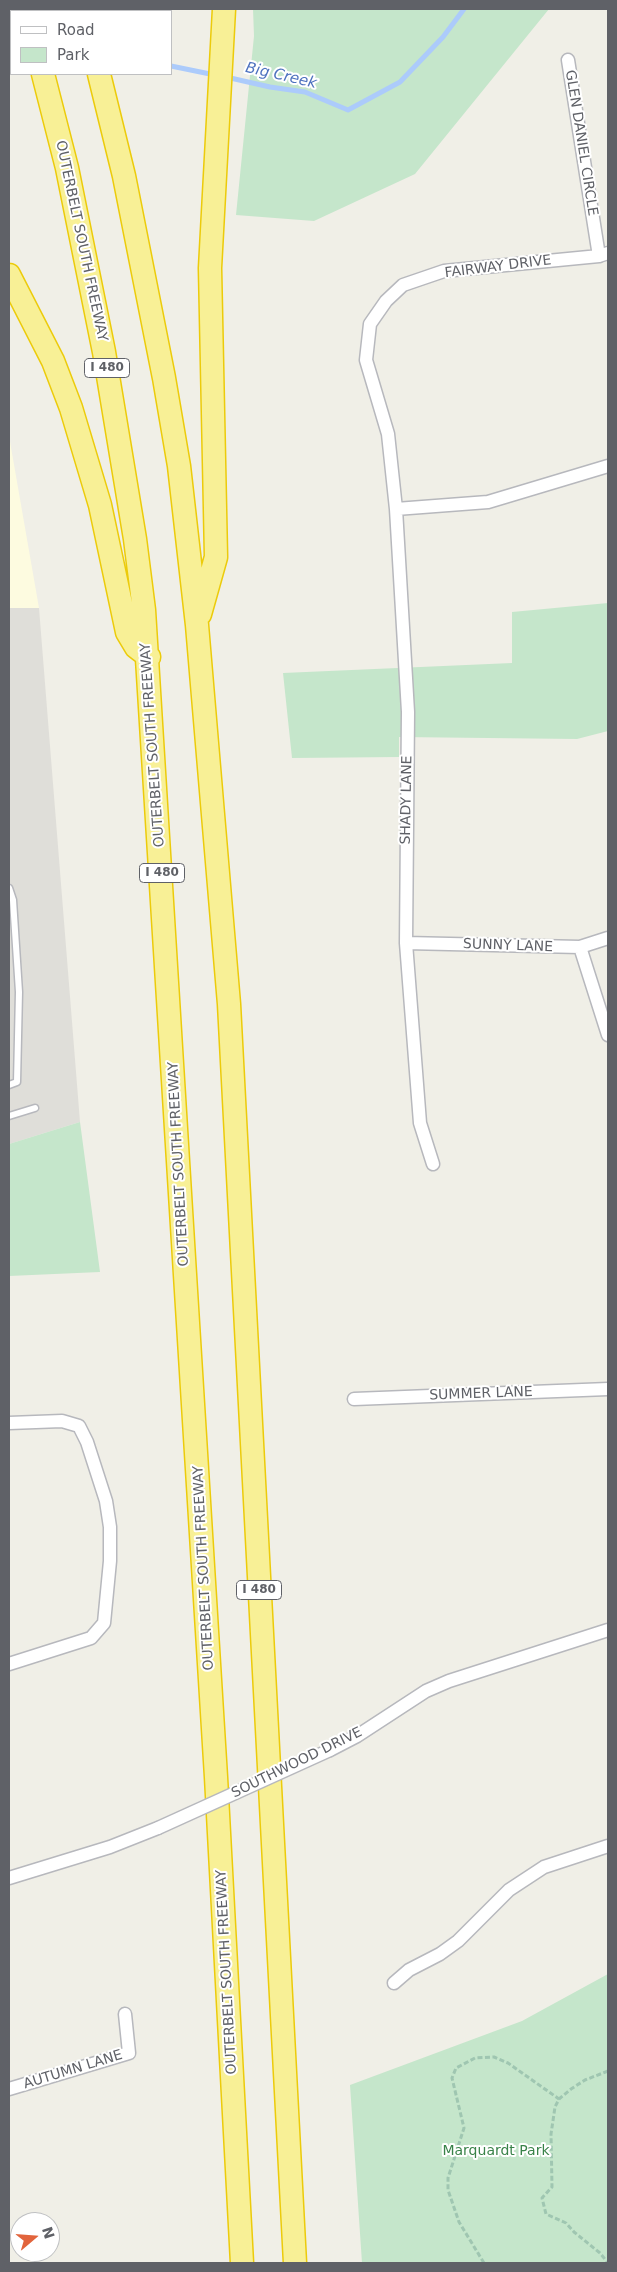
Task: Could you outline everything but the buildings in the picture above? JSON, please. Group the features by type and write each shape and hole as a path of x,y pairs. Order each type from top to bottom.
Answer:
{"highway":[{"path":"197,625 216,557 210,268 224,19"},
{"name":"OUTERBELT SOUTH FREEWAY","path":"44,78 71,187 106,361 135,539 148,657 214,1747 242,2263"},
{"name":"I 480","path":"102,84 124,176 164,378 179,466 197,625 229,1004 295,2263"},
{"path":"9,275 40,335 71,408 100,504 127,632 136,646 148,657"}],"street":[{"name":"GLEN DANIEL CIRCLE","path":"568,60 604,254"},
{"name":"FAIRWAY DRIVE","path":"388,434 366,360 370,324 386,301 403,285 444,271 604,254"},
{"name":"SHADY LANE","path":"388,434 396,509 408,712 406,943 420,1123 433,1164"},
{"path":"396,509 488,502 608,466"},
{"name":"SUNNY LANE","path":"406,943 580,948 608,938"},
{"path":"580,948 608,1035"},
{"name":"SUMMER LANE","path":"354,1399 608,1389"},
{"path":"9,1423 62,1421 80,1426 106,1501 110,1527 110,1560 104,1623 91,1638 9,1664"},
{"name":"SOUTHWOOD DRIVE","path":"9,1878 110,1847 158,1828 330,1750 357,1736 426,1692 448,1681 608,1630"},
{"path":"394,1983 409,1970 458,1942 509,1890 544,1867 608,1846"},
{"name":"AUTUMN LANE","path":"9,2090 129,2053 125,2014"}],"lane":[{"path":"9,888 13,900 12,930 19,992 17,1082 9,1085"},
{"path":"9,1116 35,1108"}],"path":[{"path":"484,2263 459,2222 448,2190 448,2178 464,2128 452,2078 456,2068 475,2058 494,2057 508,2063 559,2099"},
{"path":"608,2071 585,2080 559,2099 553,2115 551,2134 552,2187 542,2198 546,2214 566,2223 600,2253 608,2263"}],"shaded area":[{"path":"9,436 39,608 9,608"},
{"path":"9,608 39,608 80,1122 9,1144"}],"green space":[{"path":"253,9 549,9 415,174 314,221 236,215 254,36"},
{"path":"608,603 608,731 577,739 399,737 399,757 292,758 283,673 512,663 512,612"},
{"path":"80,1122 100,1272 9,1276 9,1144"},
{"name":"Marquardt Park","path":"608,1974 608,2263 362,2263 350,2085 522,2021"}],"waterway":[{"name":"Big Creek","path":"226,77 270,87 305,92 348,110 400,82 443,37 464,9"},
{"name":"Big Creek","path":"172,66 215,75"}]}
